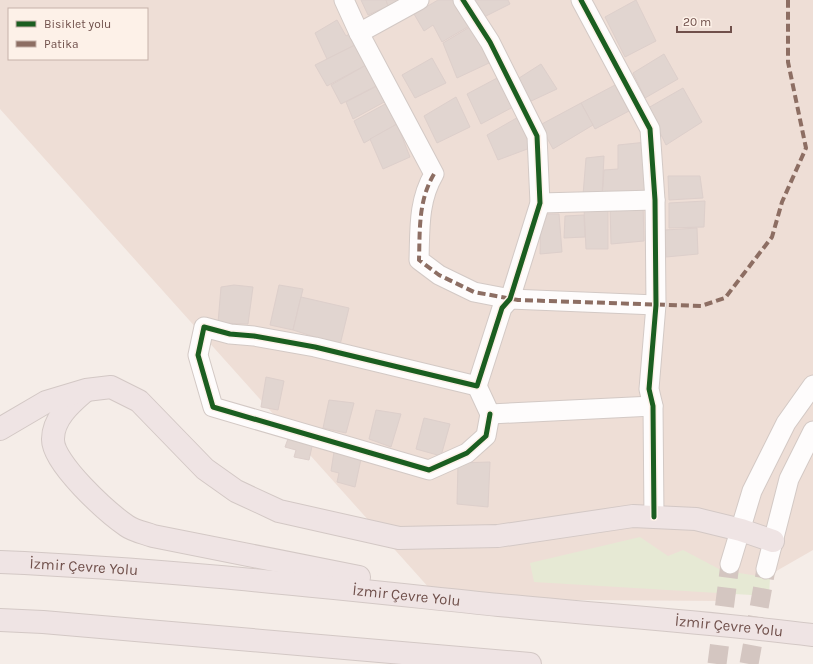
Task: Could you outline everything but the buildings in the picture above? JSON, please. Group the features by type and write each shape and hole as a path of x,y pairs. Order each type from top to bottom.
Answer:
{"highway":[{"path":"0,428 46,402 86,390 111,387 133,398 144,407 205,469 236,491 279,511 400,538 498,536 632,516 696,519 741,530 773,541"},
{"path":"86,390 68,406 55,425 52,441 60,458 72,477 128,527 153,536 500,605"},
{"name":"İzmir Çevre Yolu","path":"0,562 303,584 500,605 717,623 813,635"},
{"path":"0,620 43,622 530,664"}],"street":[{"path":"344,0 359,33 434,174 427,186 421,207 419,260 439,275 474,292 510,299 656,305"},
{"path":"359,33 418,0"},
{"path":"463,0 490,42 537,136 540,203 510,299 502,308 477,386 490,414 486,436 467,453 429,470 213,407 198,355 204,327 230,334 254,336 315,347 371,362 477,386"},
{"path":"587,2 650,129 655,200 656,305 650,389 653,406 654,517"},
{"path":"540,203 655,200"},
{"path":"730,564 752,491 786,423 813,385"},
{"path":"490,414 653,406"},
{"path":"766,569 789,479 813,432"}],"shaded area":[{"path":"0,0 813,0 813,550 724,601 439,599 0,109"}],"green space":[{"path":"640,537 668,556 683,550 721,570 770,578 769,596 534,582 530,563"}],"tunnel":[{"path":"717,664 730,564"},
{"path":"749,664 766,569"}],"marked path":[{"path":"434,174 422,205 419,260 439,275 474,292 518,300 701,306 725,298 772,237 782,202 806,148 788,62 788,0"}],"cycle path":[{"path":"463,0 490,42 537,136 540,203 510,299 502,308 477,386 315,347 254,336 230,334 204,327 198,355 213,407 429,470 467,453 486,436 490,414"},
{"path":"581,0 650,129 655,200 656,305 649,389 653,406 654,517"}]}
